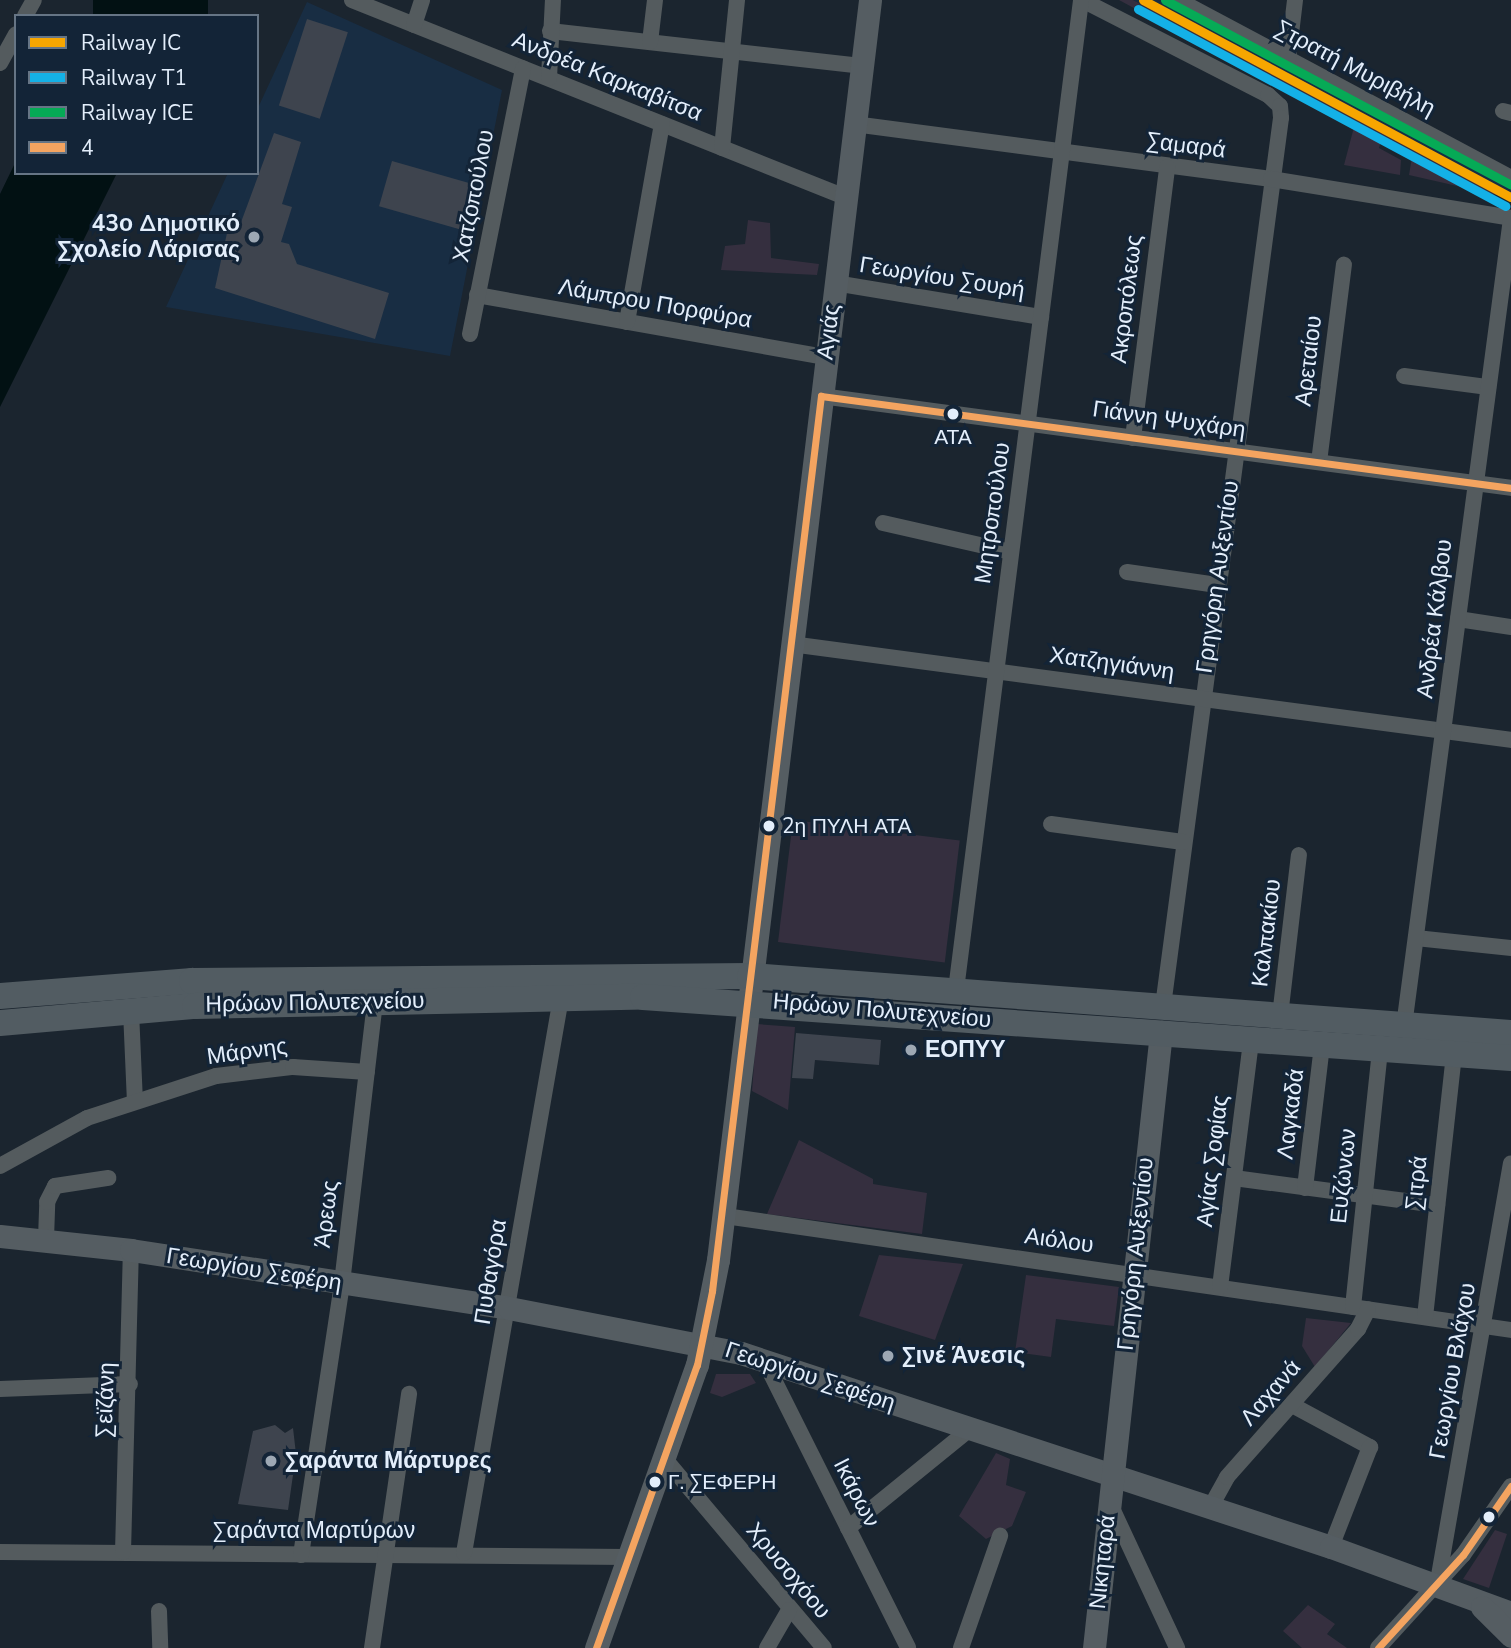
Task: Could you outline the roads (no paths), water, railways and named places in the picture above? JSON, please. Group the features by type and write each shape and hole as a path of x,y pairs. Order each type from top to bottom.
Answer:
{"main road":[{"name":"Ηρώων Πολυτεχνείου","path":"0,996 192,981 956,990 1162,1019 1251,1040 1511,1058"},
{"name":"Ηρώων Πολυτεχνείου","path":"0,1023 131,1011 561,998 749,988 1162,1019 1280,1016 1511,1033"}],"street":[{"name":"Ανδρέα Καρκαβίτσα","path":"352,0 845,197"},
{"path":"414,25 422,0"},
{"path":"549,78 553,0"},
{"path":"650,42 655,0"},
{"path":"722,148 737,0"},
{"name":"Αγιάς","path":"596,1648 702,1343 725,1216 749,988 870,0"},
{"name":"Γρηγόρη Αυξεντίου","path":"1082,0 1268,95 1280,106 1183,842 1132,1275 1113,1476"},
{"name":"Μητροπούλου","path":"956,990 1082,0"},
{"name":"Στρατή Μυριβήλη","path":"1178,0 1511,178"},
{"path":"1288,58 1295,0"},
{"path":"550,31 862,66"},
{"path":"0,63 14,38"},
{"name":"Χατζοπούλου","path":"470,334 523,68"},
{"path":"627,322 662,124"},
{"name":"Σαμαρά","path":"854,124 1271,179 1511,218"},
{"name":"Ακροπόλεως","path":"1133,438 1167,167"},
{"name":"Ανδρέα Κάλβου","path":"1404,1026 1511,218"},
{"name":"Αρεταίου","path":"1319,463 1345,265"},
{"name":"Γεωργίου Σουρή","path":"835,284 1041,317"},
{"name":"Λάμπρου Πορφύρα","path":"477,296 826,357"},
{"path":"1404,376 1488,387"},
{"name":"Γιάννη Ψυχάρη","path":"821,396 1511,488"},
{"path":"883,523 1011,552"},
{"path":"1127,572 1217,584"},
{"path":"1458,619 1511,627"},
{"name":"Χατζηγιάννη","path":"791,644 1511,740"},
{"path":"1051,824 1183,842"},
{"name":"Καλπακίου","path":"1280,1016 1299,855"},
{"path":"1416,938 1511,948"},
{"name":"Πυθαγόρα","path":"464,1553 509,1308 561,998"},
{"name":"Άρεως","path":"301,1555 342,1283 375,1002"},
{"path":"131,1011 135,1101"},
{"name":"Αγίας Σοφίας","path":"1220,1287 1251,1040"},
{"name":"Λαγκαδά","path":"1305,1188 1322,1045"},
{"name":"Ευζώνων","path":"1361,1308 1365,1195 1380,1050"},
{"name":"Σιτρά","path":"1425,1317 1454,1054"},
{"name":"Μάρνης","path":"0,1166 87,1118 216,1076 264,1069 367,1072"},
{"name":"Γεωργίου Βλάχου","path":"1437,1587 1485,1326 1511,1163"},
{"path":"46,1240 47,1202 55,1186 108,1178"},
{"path":"1234,1178 1437,1205"},
{"name":"Αιόλου","path":"725,1216 1511,1330"},
{"name":"Γεωργίου Σεφέρη","path":"0,1236 131,1250 509,1308 702,1343 763,1359 1331,1547 1511,1613"},
{"name":"Σεϊζάνη","path":"123,1552 130,1384 131,1250"},
{"name":"Λαχανά","path":"1210,1508 1227,1477 1358,1328 1361,1308"},
{"name":"Ικάρων","path":"763,1359 908,1648"},
{"path":"0,1389 130,1384"},
{"path":"372,1648 409,1394"},
{"path":"1292,1405 1370,1447 1331,1547"},
{"path":"848,1528 970,1429"},
{"name":"Χρυσοχόου","path":"664,1458 789,1610 824,1648"},
{"name":"Νικηταρά","path":"1094,1648 1113,1476"},
{"path":"1378,1648 1437,1587 1510,1489"},
{"path":"1110,1503 1177,1648"},
{"path":"961,1648 1000,1536"},
{"name":"Σαράντα Μαρτύρων","path":"0,1552 301,1555 464,1553 628,1557"},
{"path":"1477,1602 1511,1636"},
{"path":"767,1648 789,1610"},
{"path":"159,1611 160,1648"}],"rail line":[{"name":"IC","path":"1143,0 1511,197"},
{"name":"ICE","path":"1165,0 1511,185"},
{"name":"T1","path":"1138,9 1506,206"}],"place":[{"name":"43ο Δημοτικό Σχολείο Λάρισας","path":"254,237"},
{"name":"ΑΤΑ","path":"953,414"},
{"name":"2η ΠΥΛΗ ΑΤΑ","path":"769,826"},
{"name":"ΕΟΠΥΥ","path":"911,1050"},
{"name":"Σινέ Άνεσις","path":"888,1356"},
{"name":"Σαράντα Μάρτυρες","path":"271,1461"},
{"name":"Γ. ΣΕΦΕΡΗ","path":"655,1482"}]}
